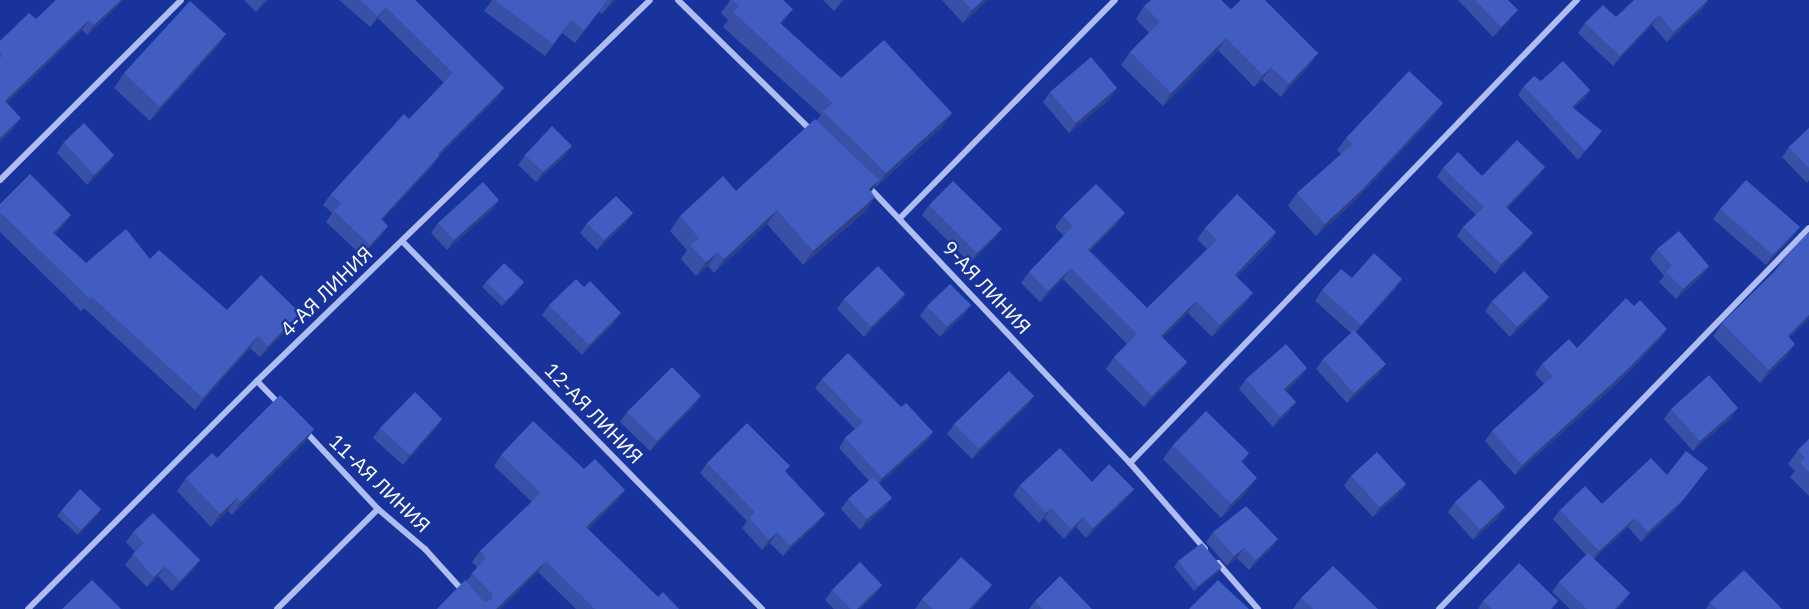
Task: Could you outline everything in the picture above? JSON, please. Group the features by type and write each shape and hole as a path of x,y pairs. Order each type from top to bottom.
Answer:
{"street":[{"path":"0,180 181,0"},
{"name":"4-АЯ ЛИНИЯ","path":"28,609 257,381 650,0"},
{"path":"678,0 815,134"},
{"path":"900,218 1115,0"},
{"path":"1130,463 1577,0"},
{"name":"9-АЯ ЛИНИЯ","path":"857,176 900,218 1130,463 1258,609"},
{"path":"1439,609 1809,228"},
{"name":"12-АЯ ЛИНИЯ","path":"402,241 762,609"},
{"path":"257,381 289,415"},
{"name":"11-АЯ ЛИНИЯ","path":"297,424 378,509 425,549 472,600"},
{"path":"277,609 378,509"}],"building":[{"path":"56,0 121,0 94,25 89,20 5,101 21,118 0,138 0,58 2,56 0,41 29,13 36,19"},
{"path":"360,0 415,0 504,88 438,154 440,155 381,219 388,226 370,245 334,211 341,203 331,194 404,114 409,119 453,73 386,7 378,16"},
{"path":"495,0 607,0 584,30 571,20 553,44"},
{"path":"732,0 783,0 793,9 780,23 841,78 884,40 952,113 886,173 823,111 833,103 733,12 739,6"},
{"path":"963,0 983,0 972,10"},
{"path":"1151,0 1221,0 1231,9 1241,0 1265,0 1318,53 1289,84 1271,67 1263,75 1226,38 1171,93 1130,52 1160,22 1144,6"},
{"path":"1475,0 1508,0 1518,10 1501,27"},
{"path":"1634,0 1708,0 1674,32 1659,15 1620,56 1585,23 1603,5 1616,17"},
{"path":"190,1 226,34 160,107 124,73"},
{"path":"1091,57 1117,88 1076,123 1050,92"},
{"path":"1563,61 1590,90 1572,107 1602,131 1585,151 1524,86 1534,76 1541,81"},
{"path":"1409,71 1443,103 1362,190 1325,224 1297,193 1353,144 1346,138"},
{"path":"815,119 879,180 869,189 875,197 813,251 777,210 724,259 718,252 706,262 690,245 699,238 680,216 723,176 736,191"},
{"path":"84,123 114,155 94,175 64,142"},
{"path":"552,126 572,146 543,172 525,155"},
{"path":"1809,128 1809,168 1789,147"},
{"path":"1517,140 1545,167 1506,207 1533,233 1501,264 1463,227 1484,207 1443,168 1458,152 1482,176"},
{"path":"30,174 71,215 53,233 86,263 126,229 150,259 159,250 227,310 261,275 300,313 268,346 258,336 203,398 92,297 90,299 0,212 0,204"},
{"path":"1746,180 1800,227 1773,255 1720,209"},
{"path":"953,181 1002,229 977,253 929,205"},
{"path":"483,182 499,200 454,240 438,223"},
{"path":"1096,184 1125,213 1088,250 1147,308 1217,240 1205,228 1237,194 1276,232 1235,275 1253,293 1220,325 1196,301 1161,336 1187,362 1152,396 1114,357 1137,334 1071,268 1048,291 1029,272 1073,226 1063,216"},
{"path":"616,196 633,213 604,240 587,223"},
{"path":"1679,231 1709,266 1683,289 1666,272 1672,266 1657,249"},
{"path":"1809,232 1809,315 1788,336 1795,344 1769,370 1722,323 1785,261 1783,259"},
{"path":"1374,253 1402,279 1361,325 1322,290 1341,269 1352,278"},
{"path":"504,263 524,282 506,301 486,282"},
{"path":"878,266 905,294 871,327 844,299"},
{"path":"1524,271 1549,297 1517,327 1492,301"},
{"path":"576,279 584,287 590,281 621,313 589,345 549,305"},
{"path":"950,284 971,305 947,327 927,306"},
{"path":"1626,298 1634,306 1640,300 1667,329 1627,370 1522,465 1492,431 1553,376 1542,364 1569,339 1577,348"},
{"path":"1354,330 1386,364 1354,393 1323,359"},
{"path":"1286,344 1307,368 1284,389 1296,402 1280,417 1246,379"},
{"path":"848,353 901,407 906,403 933,432 882,478 845,438 863,422 822,379"},
{"path":"672,367 701,396 657,441 627,412"},
{"path":"1009,371 1034,396 979,449 954,424"},
{"path":"1709,375 1738,408 1700,441 1671,409"},
{"path":"415,392 442,419 410,455 380,428"},
{"path":"280,395 314,429 241,502 237,498 220,514 186,478 212,453 217,458"},
{"path":"1206,411 1249,453 1241,461 1257,478 1231,504 1173,445"},
{"path":"533,421 584,469 595,459 625,490 586,527 658,597 663,592 679,609 595,609 546,561 496,609 437,609 465,580 484,602 492,600 492,594 472,573 486,558 480,551 541,493 501,455"},
{"path":"747,423 790,466 785,471 825,514 790,546 777,532 769,540 749,518 755,512 707,463"},
{"path":"1809,439 1809,472 1800,463 1805,458 1798,450"},
{"path":"1060,448 1092,482 1109,464 1134,489 1093,528 1083,517 1071,529 1051,508 1046,513 1020,485"},
{"path":"1686,451 1708,468 1683,500 1648,532 1635,518 1599,551 1560,510 1585,486 1602,504 1651,458 1667,475"},
{"path":"1377,452 1406,484 1380,507 1351,476"},
{"path":"873,477 892,498 867,519 848,499"},
{"path":"1480,479 1505,507 1480,530 1455,502"},
{"path":"80,489 101,509 81,530 61,511"},
{"path":"1246,506 1278,539 1256,560 1244,548 1234,556 1213,532"},
{"path":"153,513 200,560 180,581 165,566 154,577 133,554 144,543 133,532"},
{"path":"1202,543 1222,567 1198,586 1178,561"},
{"path":"1588,553 1630,593 1615,609 1587,609 1559,582"},
{"path":"961,557 992,585 969,609 933,609 922,599"},
{"path":"860,562 882,585 857,609 851,609 832,590"},
{"path":"1519,563 1558,601 1550,609 1492,609 1483,601"},
{"path":"1333,566 1378,609 1313,609 1301,598"},
{"path":"1744,570 1782,609 1717,609 1710,602"},
{"path":"1060,576 1092,609 1043,609 1035,601"},
{"path":"92,580 121,609 62,609"},
{"path":"1218,580 1249,609 1189,609"}]}
